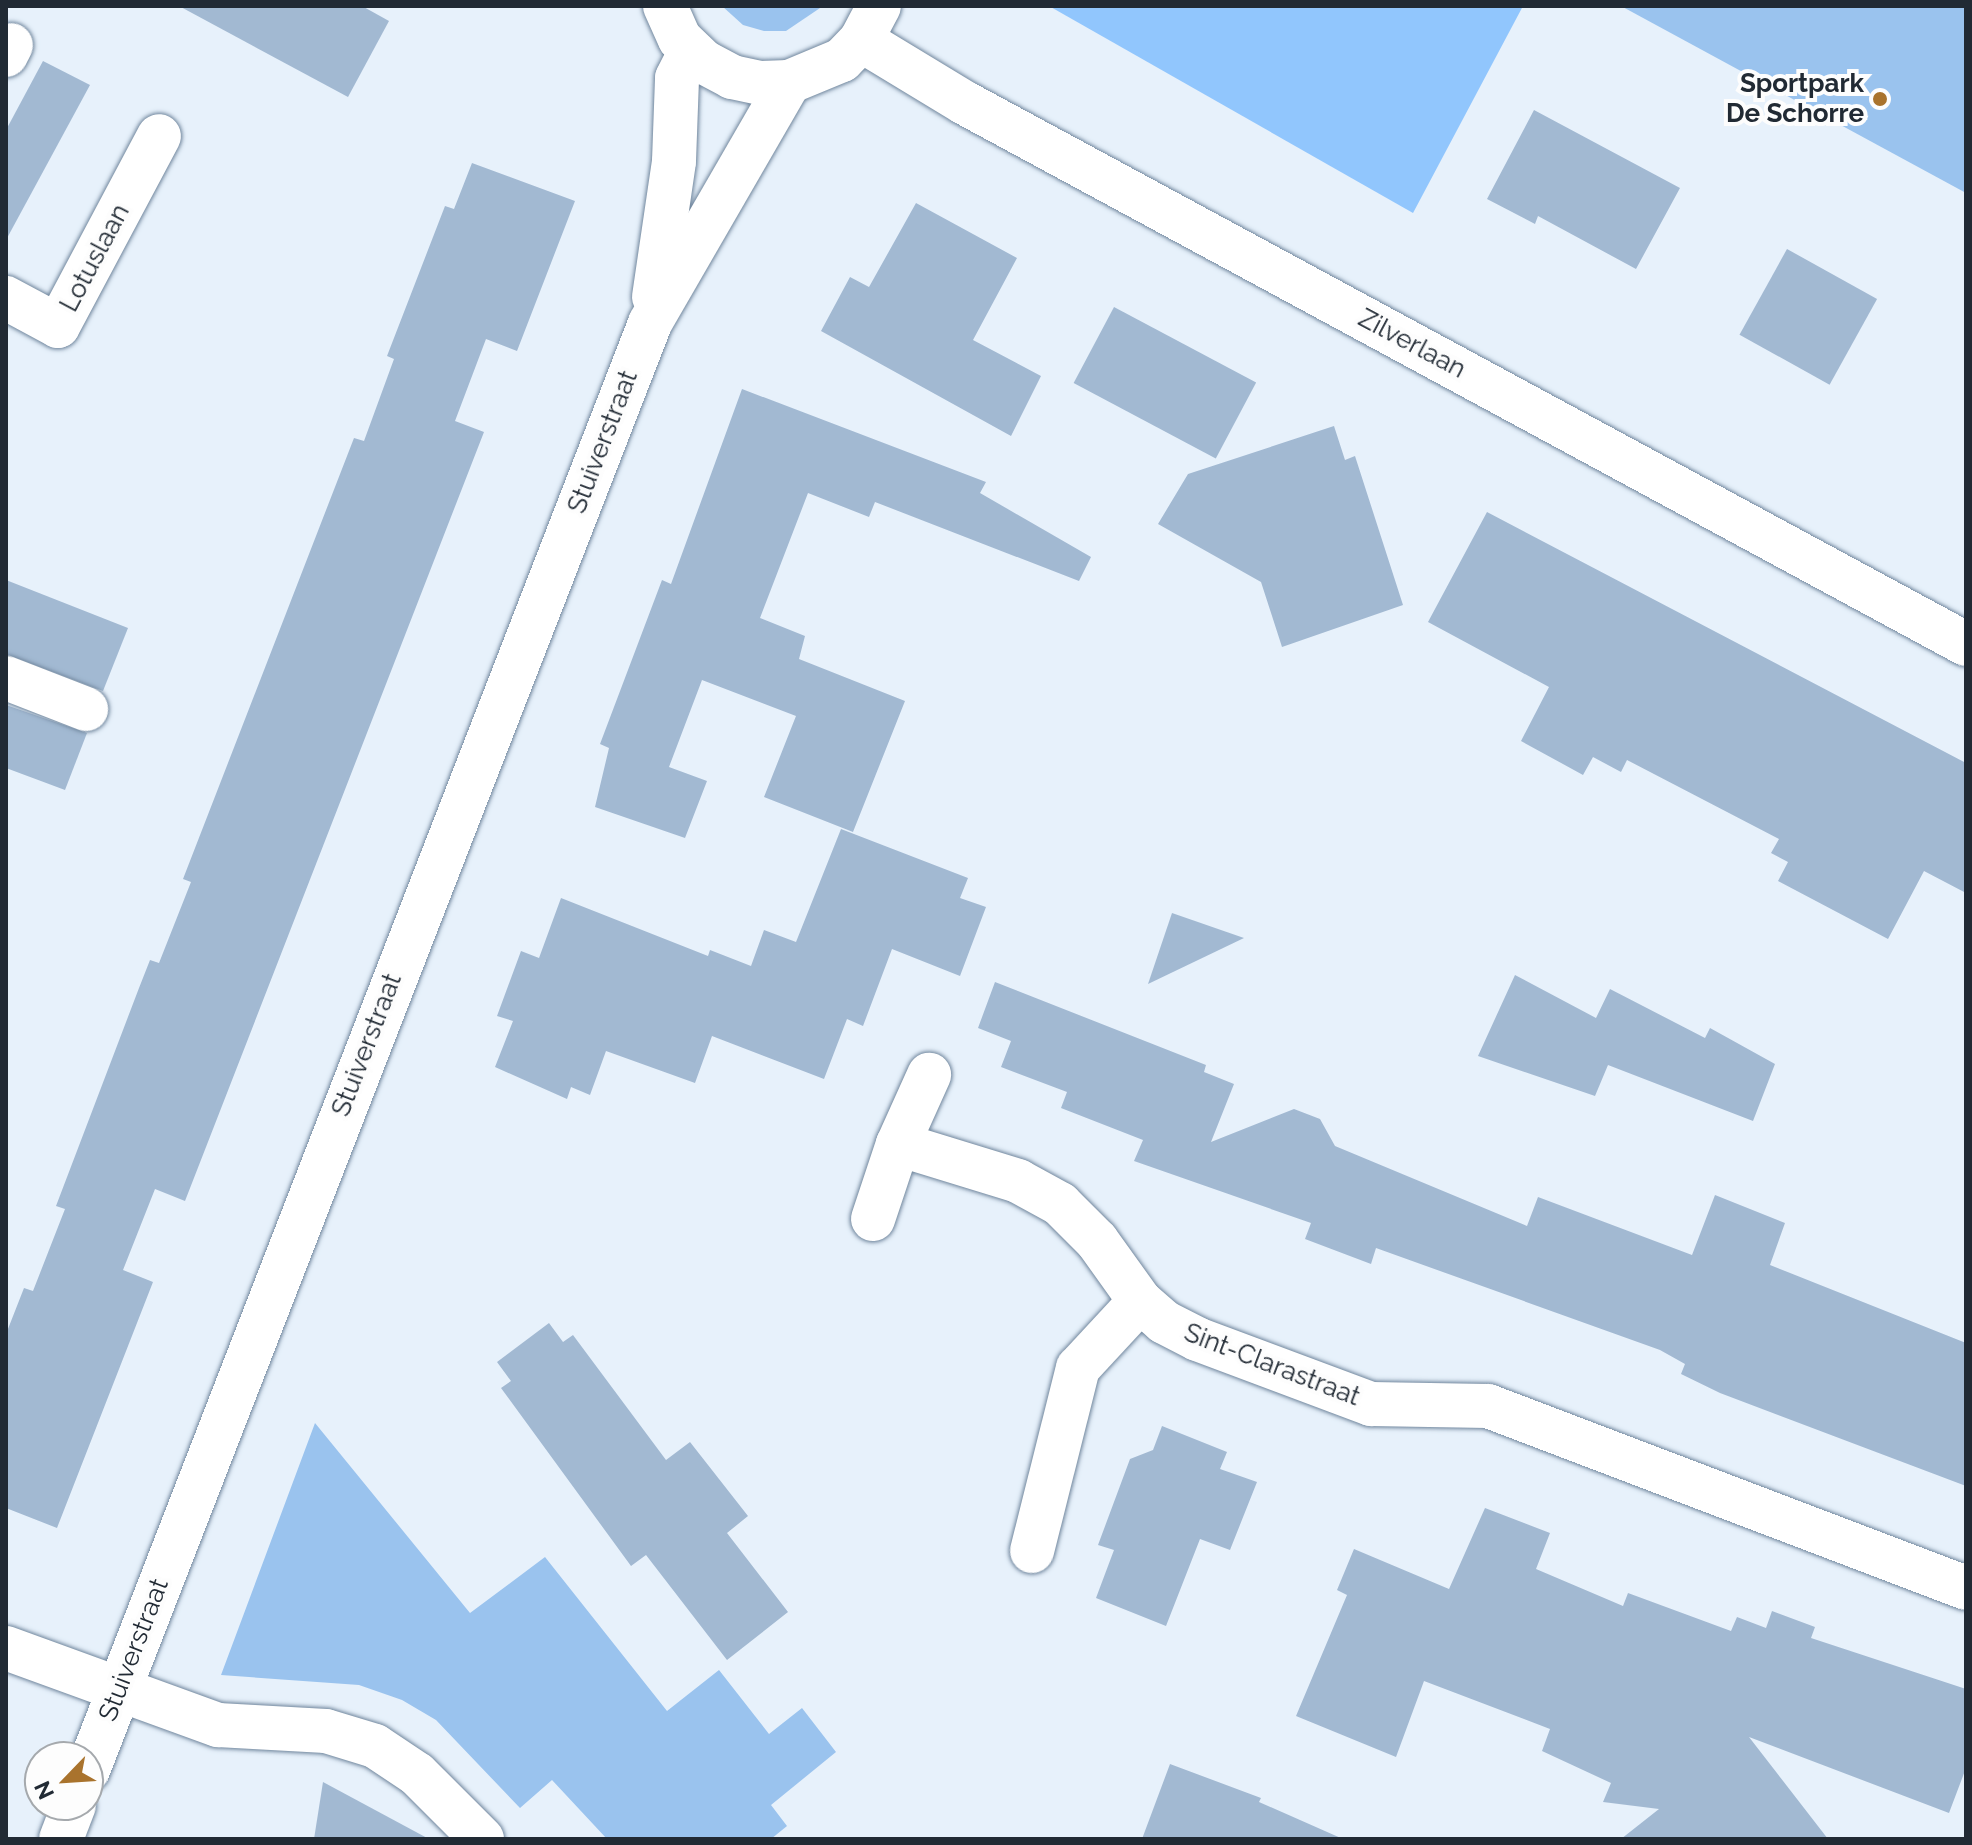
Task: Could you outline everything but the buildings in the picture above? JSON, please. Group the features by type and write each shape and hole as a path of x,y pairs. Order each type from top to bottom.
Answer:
{"street":[{"path":"665,6 680,39 691,51 732,77 789,82 842,60 870,23"},
{"name":"Zilverlaan","path":"870,23 979,110 1966,644"},
{"name":"Stuiverstraat","path":"650,323 674,161 677,78 691,51"},
{"name":"Stuiverstraat","path":"99,1741 650,323 789,82"},
{"name":"Lotuslaan","path":"6,298 58,326 159,136"},
{"path":"6,678 86,709"},
{"path":"873,1219 898,1144 929,1075"},
{"name":"Sint-Clarastraat","path":"898,1144 1018,1181 1060,1204 1097,1241 1140,1301 1164,1322 1197,1339 1371,1404 1488,1406 1966,1588"},
{"path":"1032,1551 1078,1368 1140,1301"},
{"path":"6,1648 218,1725 326,1731 375,1746 417,1774 482,1839"}],"shaded area":[{"path":"722,6 823,6 786,31 764,31 743,25"},
{"path":"1049,6 1523,6 1413,213"},
{"name":"Sportpark De Schorre","path":"1621,6 1966,6 1966,193"},
{"path":"315,1423 470,1613 545,1557 667,1711 719,1670 769,1734 802,1708 836,1752 771,1805 787,1826 771,1839 607,1839 552,1780 520,1808 436,1720 402,1700 359,1685 221,1675"}],"place":[{"name":"Sportpark De Schorre","path":"1880,99"}]}
